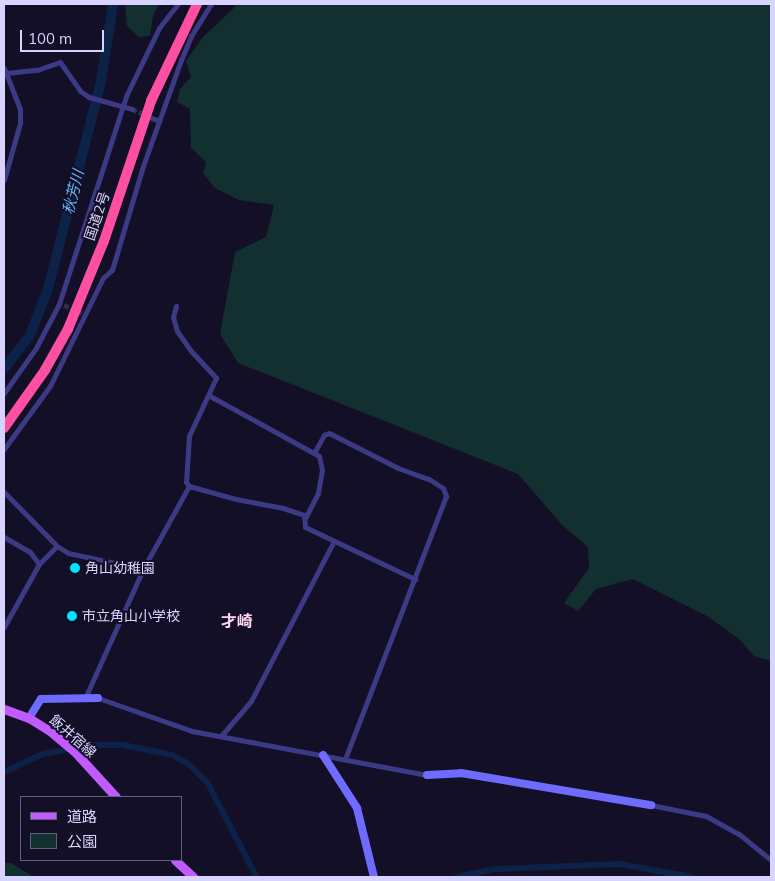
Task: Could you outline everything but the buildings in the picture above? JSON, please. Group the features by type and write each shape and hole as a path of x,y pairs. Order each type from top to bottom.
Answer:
{"highway":[{"name":"国道2号","path":"4,423 45,370 88,284 151,101 197,4"}],"main road":[{"name":"飯井宿線","path":"4,709 29,718 75,752 115,796"},
{"path":"176,861 193,877"}],"street":[{"path":"4,393 36,348 62,304 123,107 159,28 178,4"},
{"path":"4,449 50,386 84,314 120,248 143,166 159,121 191,36 211,4"},
{"path":"4,180 20,123 20,109 5,70 36,70 60,62 71,82 89,97 132,110"},
{"path":"152,118 159,121"},
{"path":"176,306 173,317 177,331 190,351 216,378 210,396 189,436 184,477 190,486 247,502 283,508 306,517"},
{"path":"210,396 314,453 322,461 316,499 303,522 305,527 415,579"},
{"path":"314,453 324,435 329,433 398,468 423,476 445,491 415,579 345,759"},
{"path":"86,696 143,569 190,486"},
{"path":"4,492 57,546 68,553 143,569"},
{"path":"4,537 30,552 39,564"},
{"path":"221,736 251,701 334,540"},
{"path":"4,627 39,564 57,546"},
{"path":"29,718 41,699 86,696 98,698 175,726 221,736 427,775 462,773 706,816 739,834 771,860"},
{"path":"323,755 353,799 374,877"}],"green space":[{"path":"125,4 159,4 153,16 150,36 139,37 127,26"},
{"path":"238,4 771,4 771,661 754,656 739,639 707,616 633,579 596,589 578,611 564,603 589,568 588,547 563,526 518,474 238,363 220,334 235,252 266,237 274,205 239,200 215,188 203,173 206,162 191,148 190,109 177,102 180,89 191,77 186,61 202,38"},
{"path":"4,863 11,863 34,877 4,877"}],"waterway":[{"name":"秋芳川","path":"4,369 30,335 48,289 101,81 113,4"},
{"path":"4,772 43,754 90,745 123,745 172,755 189,764 208,783 257,877"},
{"path":"457,877 496,869 620,864 692,877"}],"tunnel":[{"path":"132,109 146,115"},
{"path":"64,305 82,313"}],"place":[{"name":"角山幼稚園","path":"75,568"},
{"name":"市立角山小学校","path":"72,616"}],"district":[{"name":"才崎","path":"237,621"}]}
